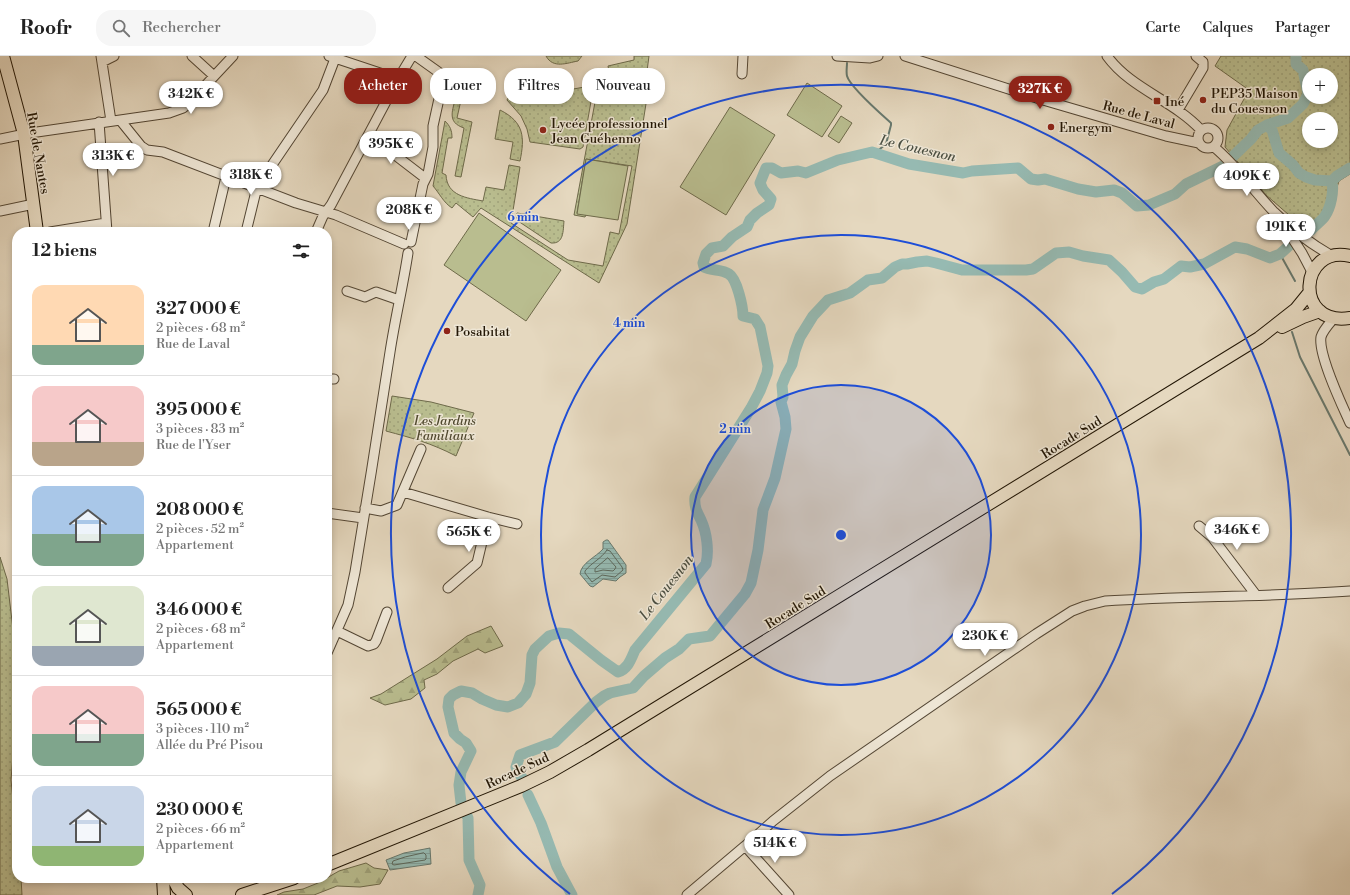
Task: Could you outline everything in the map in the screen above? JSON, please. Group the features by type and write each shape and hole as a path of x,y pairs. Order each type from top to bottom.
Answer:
{"main road":[{"name":"Rue de Nantes","path":"2,56 24,134 36,227"},
{"path":"1350,256 1332,256 1320,262 1312,272 1309,282 1309,292 1313,303 1320,312 1334,318 1350,318"},
{"name":"Rocade Sud","path":"1259,338 1296,309 1309,292"},
{"name":"Rocade Sud","path":"332,862 521,786 550,772 1259,338 1303,317 1320,312"},
{"path":"163,883 164,895"},
{"path":"175,883 186,895"},
{"path":"242,895 280,883"},
{"path":"259,895 284,883"}],"street":[{"path":"114,56 101,59 116,120 141,146 147,150 163,152 226,177 257,187 296,203 336,215 408,243"},
{"path":"192,56 214,76"},
{"path":"0,138 99,122 170,113 183,108 189,103 233,56"},
{"path":"405,68 412,56"},
{"path":"332,642 348,604 355,572 399,300 404,281 408,253 404,251 403,246 408,243 423,184 428,174 433,147 433,126 444,76 416,56"},
{"path":"742,74 743,56"},
{"path":"836,56 870,58 878,56"},
{"name":"Rue de Laval","path":"905,56 1043,100 1166,136 1182,139 1199,137"},
{"path":"1107,56 1115,67 1134,82 1178,110 1199,137 1201,146 1207,148 1215,145 1218,140 1218,134 1214,129 1207,127 1199,137"},
{"path":"1178,110 1203,68 1203,62 1196,56"},
{"path":"247,227 257,187 323,90 334,57 366,68"},
{"path":"318,227 370,135 386,104"},
{"path":"99,122 106,227"},
{"path":"370,135 425,178"},
{"path":"1215,145 1276,214 1302,253 1312,272"},
{"path":"214,227 226,177"},
{"path":"0,211 34,204"},
{"path":"1276,214 1315,246 1332,256"},
{"path":"347,291 365,297 376,292 399,300"},
{"path":"1334,318 1324,330 1321,337 1321,346 1334,386 1350,423"},
{"path":"365,508 381,511 397,505 421,449"},
{"path":"403,492 517,524"},
{"path":"332,514 364,518"},
{"path":"448,588 477,563 488,517"},
{"path":"1199,526 1212,536 1256,595"},
{"path":"687,895 773,821 830,776 1036,634 1072,611 1105,601 1350,591"},
{"path":"337,631 368,646 374,644 387,612"},
{"path":"745,846 789,895"}],"green space":[{"path":"546,56 582,56 578,61 565,64 556,64 552,63"},
{"path":"634,56 649,56 647,68 608,68 608,66 634,60"},
{"path":"1221,56 1350,56 1350,174 1339,181 1328,216 1312,235 1266,195 1225,147 1227,130 1249,90 1215,66"},
{"path":"807,83 842,106 822,137 787,115"},
{"path":"582,87 582,104 591,104 583,147 580,149 530,142 527,129 521,116 510,104 574,104 574,89"},
{"path":"454,104 460,104 457,118 472,122 461,177 455,176 464,128 455,122 452,111"},
{"path":"595,104 646,104 627,224 599,283 481,208 473,217 456,203 452,208 444,201 433,186 445,121 450,128 452,138 448,138 442,173 446,175 450,188 459,195 483,201 486,187 504,190 509,165 520,167 511,223 568,260 603,266 610,232 619,234 632,166 586,159 577,213 586,215 585,217 574,215"},
{"path":"730,107 775,135 726,215 680,187"},
{"path":"500,110 514,120 521,131 522,152 520,161 510,159 513,142 495,139"},
{"path":"841,116 852,123 839,143 828,136"},
{"path":"586,159 628,166 618,220 577,214"},
{"path":"479,213 561,270 526,321 444,265"},
{"path":"517,213 564,221 561,239 555,243 551,243 518,221 516,216"},
{"name":"Les Jardins Familiaux","path":"392,396 431,402 474,413 456,456 430,444 386,431"},
{"path":"0,557 7,579 12,621 12,883 21,883 22,895 0,895"},
{"path":"491,626 503,646 485,653 478,649 453,661 437,674 424,680 425,688 411,699 385,705 370,698 381,694 437,659 467,636"},
{"path":"366,863 374,868 388,870 380,884 360,887 337,886 314,895 277,895 284,892 303,889 318,883 332,883 332,875 339,871"}],"water":[{"path":"608,540 626,565 626,573 616,581 603,579 593,587 590,586 580,574 581,570 586,563 603,549 603,542"},
{"path":"430,848 431,864 390,870 386,860 404,853"}],"waterway":[{"path":"1267,125 1288,118 1303,104 1308,94 1303,70 1296,64 1296,56"},
{"path":"847,63 847,76 849,81 866,100 891,123 886,144 875,153"},
{"name":"Le Couesnon","path":"478,895 480,885 469,860 468,818 461,803 459,785 461,772 471,751 466,743 454,733 448,707 449,699 461,691 472,693 496,705 508,707 518,703 526,694 530,683 532,655 535,649 549,636 559,633 569,634 601,660 618,672 621,671 629,663 635,650 706,564 706,536 696,509 695,497 751,408 760,391 768,366 760,327 755,319 743,316 742,306 735,281 729,274 723,271 704,267 703,263 706,254 712,248 723,246 732,237 747,227 750,220 757,213 769,205 771,199 763,190 760,183 766,168 772,168 781,173 798,171 806,173 838,160 872,152 909,164 963,173 1018,168 1031,179 1045,179 1078,189 1096,192 1114,190 1122,193 1137,206 1149,205 1175,194 1186,184 1223,166 1251,139 1258,130 1267,125 1272,130 1279,153 1293,165 1299,173 1306,177 1315,180 1332,181 1350,168"},
{"name":"Le Couesnon","path":"1311,230 1324,218 1329,208 1332,194 1332,181"},
{"name":"Le Couesnon","path":"522,778 516,767 520,755 555,742 596,702 610,693 633,688 644,676 665,658 679,649 689,639 710,636 745,594 751,583 758,550 763,510 775,478 786,429 785,417 781,402 783,397 782,385 792,364 800,337 813,316 828,300 850,293 868,280 882,278 895,267 902,264 927,261 962,270 1026,270 1033,269 1056,253 1069,252 1109,260 1135,287 1142,289 1154,282 1164,279 1181,266 1190,267 1204,264 1235,247 1247,249 1270,258 1280,254 1292,243"},
{"path":"1280,254 1295,281"},
{"path":"1292,332 1300,357 1350,455"},
{"name":"Le Couesnon","path":"528,795 541,823 557,867 572,895"}],"place":[{"name":"PEP35 Maison du Couesnon","path":"1203,100"},
{"name":"Iné","path":"1157,101"},
{"name":"Energym","path":"1051,127"},
{"name":"Lycée professionnel Jean Guéhenno","path":"543,130"},
{"name":"Posabitat","path":"447,331"}]}
